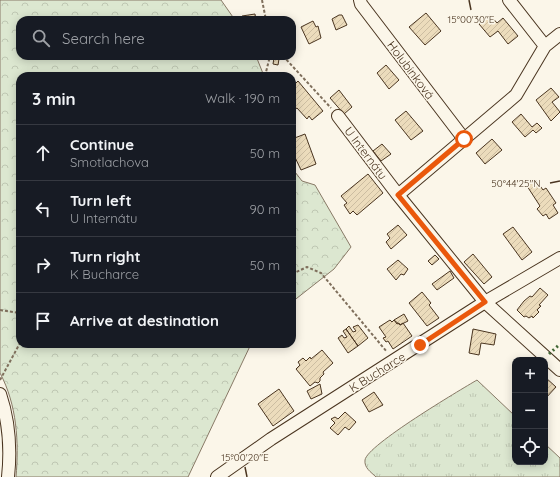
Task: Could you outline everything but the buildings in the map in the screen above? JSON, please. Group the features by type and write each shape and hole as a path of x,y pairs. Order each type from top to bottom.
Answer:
{"street":[{"name":"Holubinková","path":"360,0 361,4 464,139"},
{"path":"509,0 546,46"},
{"path":"398,195 516,95 546,46 560,34"},
{"name":"U Internátu","path":"338,116 398,195 485,302 560,370"},
{"name":"K Bucharce","path":"217,477 231,472 271,439 485,302 560,258"},
{"path":"0,394 6,412 8,430 8,477"}],"path":[{"path":"262,0 265,16"},
{"path":"267,72 269,60"},
{"path":"288,60 338,116"},
{"path":"296,272 307,267 321,273 395,361"},
{"path":"0,310 16,312"},
{"path":"0,380 17,348"}],"green space":[{"path":"0,0 221,0 232,16 16,16 16,60 258,60 262,72 16,72 16,348 249,348 188,477 16,477 16,424 6,385 0,373"},
{"path":"296,173 302,181 315,185 351,247 334,269 296,299"},
{"path":"477,380 512,413 512,465 548,465 548,447 560,458 560,477 376,477 368,470 365,460 381,443 415,418"}],"hedge":[{"path":"549,354 560,344"}],"route":[{"path":"420,345 485,302 398,195 464,139"}]}
